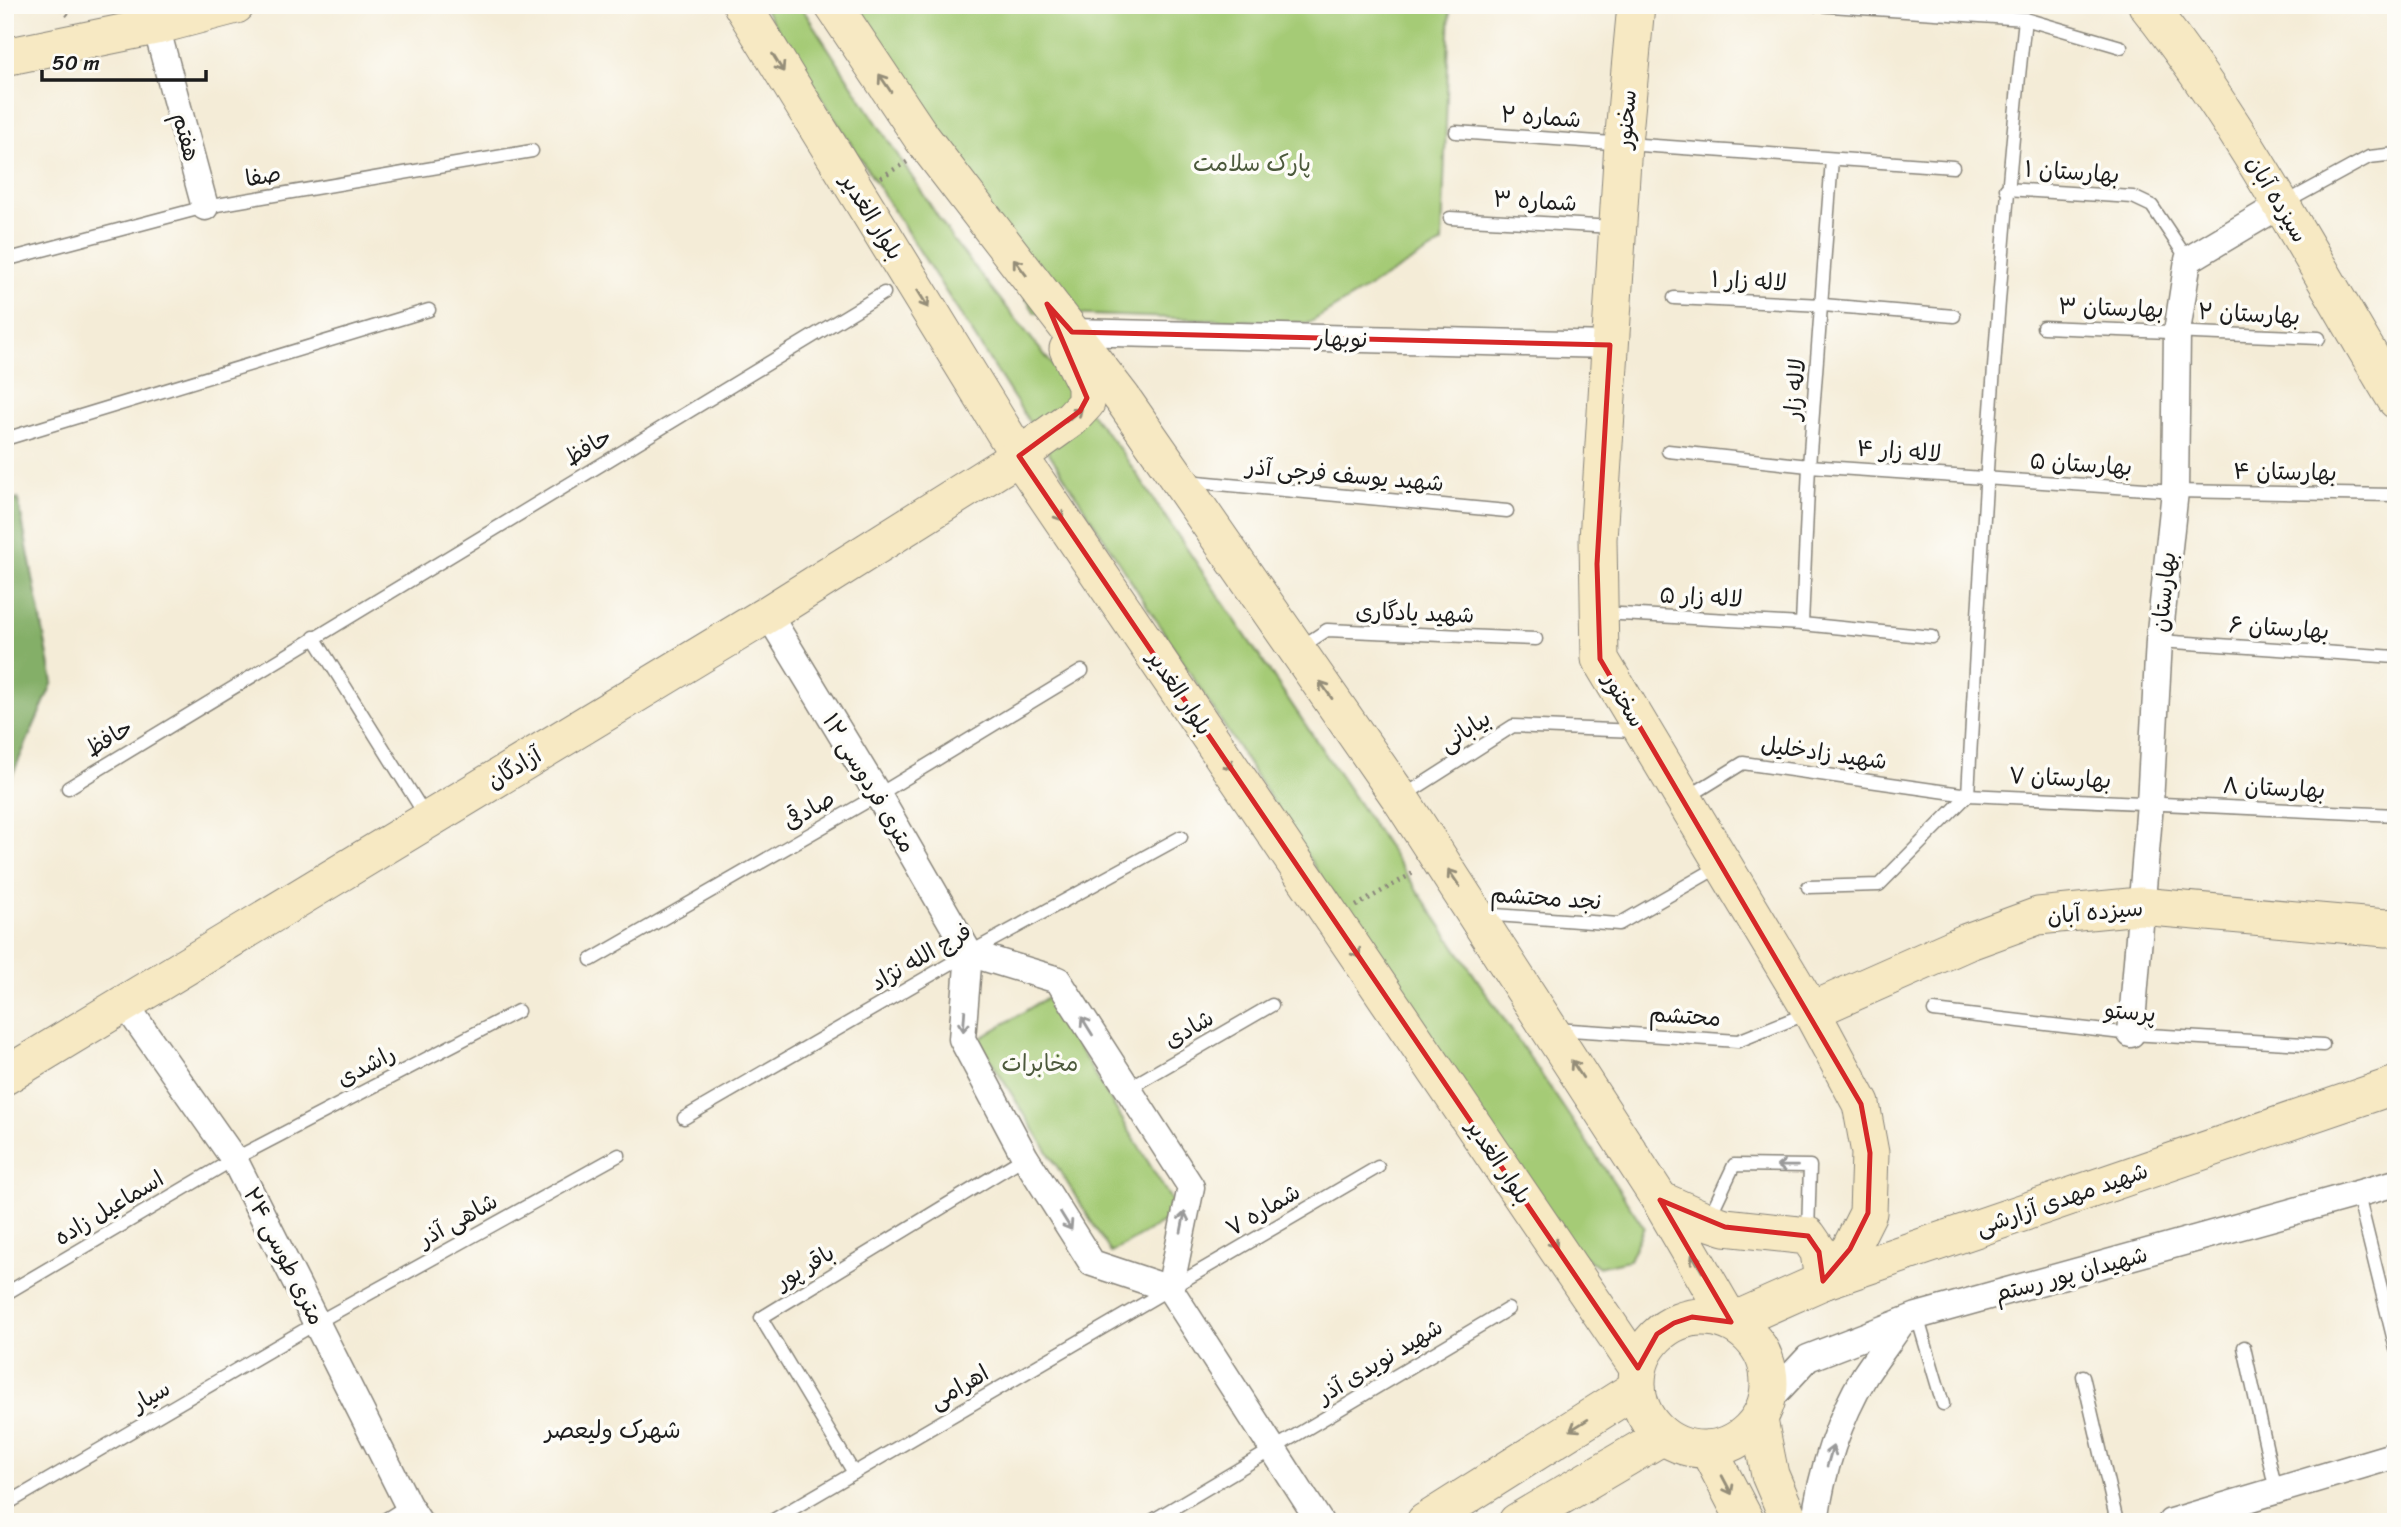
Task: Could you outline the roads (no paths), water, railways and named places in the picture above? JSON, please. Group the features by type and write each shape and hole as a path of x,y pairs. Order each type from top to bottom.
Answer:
{"street":[{"path":"5,57 156,26 236,5"},
{"name":"بلوار الغدیر","path":"742,5 1019,456 1334,919 1638,1378"},
{"path":"833,5 929,148 1047,304 1072,332 1180,480 1400,798 1478,914 1660,1200 1731,1322 1758,1344 1765,1357 1770,1380 1763,1411 1770,1475 1790,1522"},
{"name":"سخنور","path":"1636,5 1623,144 1597,564 1600,659 1811,1011 1861,1104 1870,1153 1868,1213 1850,1249 1823,1281"},
{"name":"سیزده آبان","path":"2147,5 2181,49 2282,204 2396,400"},
{"name":"هفتم","path":"156,26 205,208"},
{"path":"2188,260 2282,204"},
{"name":"بهارستان","path":"2131,1034 2150,803 2159,641 2175,491 2177,332 2188,260"},
{"name":"آزادگان","path":"5,1076 768,614 1019,456 1080,411 1087,398 1084,379 1047,304"},
{"name":"نوبهار","path":"1072,332 1610,345"},
{"name":"۱۲ متری فردوسی","path":"768,614 878,795 969,953"},
{"name":"سیزده آبان","path":"1811,1011 1967,942 2038,916 2140,906 2392,928"},
{"path":"1170,1289 1191,1187 1058,980 969,953 962,1039 1025,1157 1092,1263 1170,1289 1320,1522"},
{"name":"۲۴ متری طوسی","path":"125,1004 234,1159 413,1514"},
{"name":"شهید مهدی آزارشی","path":"1731,1322 1823,1281 2396,1086"},
{"name":"شهیدان پور رستم","path":"1763,1411 1808,1358 1910,1319 2396,1183"},
{"path":"1660,1200 1707,1222 1725,1227 1808,1236 1819,1252 1823,1281"},
{"path":"1731,1322 1712,1317 1692,1317 1674,1323 1657,1334 1645,1350 1638,1378 1641,1406 1650,1422 1663,1436 1688,1447 1708,1449 1728,1445 1745,1434 1763,1411"},
{"path":"1815,1522 1817,1499 1836,1436 1865,1376 1910,1319"},
{"path":"1425,1522 1638,1378"},
{"path":"1517,1522 1663,1436"},
{"path":"1708,1449 1746,1522"},
{"path":"2171,1522 2204,1517 2276,1491 2396,1455"}],"lane":[{"path":"1816,5 2025,19 2121,47"},
{"path":"1808,887 1879,886 1968,795 1985,478 2007,189 2025,19"},
{"name":"شماره ۲","path":"1456,132 1953,167"},
{"name":"صفا","path":"5,260 205,208 532,151"},
{"path":"2282,204 2369,157 2396,153"},
{"name":"لاله زار","path":"1802,624 1809,466 1832,159"},
{"name":"بهارستان ۱","path":"2007,189 2133,197 2152,206 2188,260"},
{"name":"شماره ۳","path":"1450,218 1618,227"},
{"name":"حافظ","path":"68,788 884,293"},
{"name":"لاله زار ۱","path":"1674,298 1823,305 1954,316"},
{"path":"5,439 429,310"},
{"name":"بهارستان ۳","path":"2043,327 2177,332"},
{"name":"بهارستان ۲","path":"2177,332 2319,338"},
{"name":"لاله زار ۴","path":"1668,451 1809,466 1985,478"},
{"name":"بهارستان ۵","path":"1985,478 2175,491"},
{"name":"شهید یوسف فرجی آذر","path":"1180,480 1507,511"},
{"name":"بهارستان ۴","path":"2175,491 2394,495"},
{"name":"لاله زار ۵","path":"1598,612 1802,624 1932,637"},
{"name":"شهید یادگاری","path":"1297,649 1327,631 1536,639"},
{"path":"314,637 429,820"},
{"name":"بهارستان ۶","path":"2159,641 2396,657"},
{"name":"صادقی","path":"591,960 878,795 1082,671"},
{"name":"بیابانی","path":"1400,798 1513,726 1643,731"},
{"name":"شهید زادخلیل","path":"1684,800 1743,763 1968,795"},
{"name":"بهارستان ۷","path":"1968,795 2150,803"},
{"name":"بهارستان ۸","path":"2150,803 2396,815"},
{"name":"فرج الله نژاد","path":"684,1118 969,953 1181,837"},
{"name":"نجد محتشم","path":"1478,914 1619,924 1722,865"},
{"name":"شادی","path":"1126,1089 1272,1005"},
{"name":"راشدی","path":"234,1159 518,1011"},
{"name":"محتشم","path":"1551,1029 1738,1041 1811,1011"},
{"name":"پرستو","path":"1934,1012 2131,1034 2323,1045"},
{"name":"شاهی آذر","path":"318,1322 619,1155"},
{"name":"باقر پور","path":"854,1473 761,1318 1025,1157"},
{"name":"اسماعیل زاده","path":"5,1294 234,1159"},
{"path":"1707,1222 1734,1165 1810,1166 1808,1236"},
{"name":"شماره ۷","path":"1170,1289 1378,1167"},
{"path":"2358,1195 2396,1349"},
{"name":"اهرامی","path":"769,1522 1170,1289"},
{"name":"شهید نویدی آذر","path":"1150,1522 1508,1309"},
{"path":"1910,1319 1943,1404"},
{"name":"سیار","path":"5,1505 318,1322"},
{"path":"2244,1347 2276,1491"},
{"path":"2083,1376 2117,1522"},
{"path":"381,1522 413,1514"}],"district":[{"name":"شهرک ولیعصر","path":"613,1430"}],"park label":[{"name":"پارک سلامت","path":"1252,163"},
{"name":"مخابرات","path":"1040,1063"}]}
